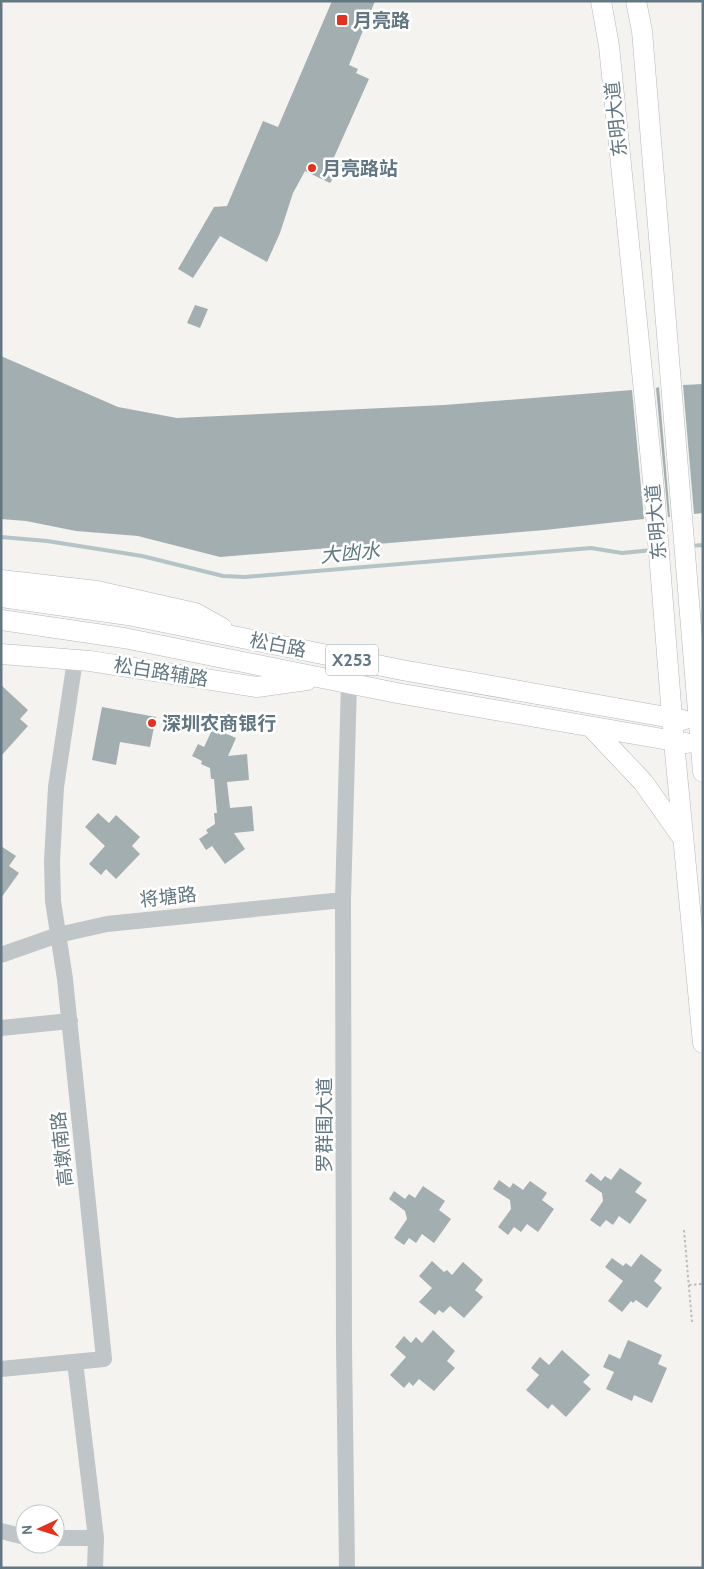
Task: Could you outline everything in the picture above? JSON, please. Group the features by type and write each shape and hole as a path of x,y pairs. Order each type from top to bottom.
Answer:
{"main road":[{"name":"东明大道","path":"601,1 609,46 652,471 674,742 703,1043"},
{"name":"东明大道","path":"636,1 642,31 701,722 703,772"},
{"path":"1,580 97,591 195,613 242,638"},
{"name":"松白路","path":"1,597 128,615 402,670 701,722"},
{"name":"松白路","path":"1,620 124,638 321,678 702,746"},
{"name":"松白路辅路","path":"1,654 74,660 257,687 321,678"},
{"path":"591,727 643,782 683,838"}],"street":[{"name":"高墩南路","path":"74,660 56,787 52,861 53,901 66,979 104,1359 75,1362"},
{"name":"罗群围大道","path":"347,1568 344,1344 343,900 349,683"},
{"name":"将塘路","path":"1,955 58,935 107,924 343,900"},
{"path":"1,1028 70,1021"},
{"path":"1,1369 75,1362 96,1538 95,1568"},
{"path":"1,1531 15,1534"},
{"path":"65,1538 96,1538"}],"path":[{"path":"684,1230 692,1322"},
{"path":"689,1285 703,1284"}],"building":[{"name":"月亮路站","path":"332,1 375,1 349,65 358,69 356,73 369,79 331,164 380,161 381,175 334,177 330,183 305,171 293,193 280,233 267,262 220,236 193,278 178,269 214,207 227,206 263,121 278,127"},
{"path":"195,305 208,309 200,328 187,323"},
{"path":"1,356 118,407 177,418 444,405 632,390 644,519 545,530 220,557 138,536 76,531 26,521 1,519"},
{"path":"703,384 703,513 694,514 683,385"},
{"path":"659,387 670,517 668,517 656,388"},
{"path":"1,685 28,710 20,719 28,726 1,756"},
{"path":"102,707 156,717 150,747 120,742 116,765 92,760"},
{"path":"213,728 236,738 228,756 247,754 249,780 227,782 230,808 252,806 254,831 234,833 245,849 225,864 212,846 206,850 199,839 208,833 206,830 215,824 214,813 217,813 214,779 211,779 210,768 201,764 202,761 192,756 198,744 204,747"},
{"path":"98,813 109,823 116,815 140,837 132,846 140,854 116,879 106,869 101,875 89,864 105,846 85,827"},
{"path":"1,846 16,856 9,866 19,873 1,898"},
{"path":"620,1168 642,1183 635,1192 647,1200 630,1224 619,1216 613,1225 606,1220 600,1227 590,1220 603,1201 602,1193 585,1181 591,1173 601,1181 605,1176 611,1180"},
{"path":"499,1180 510,1188 513,1183 523,1190 530,1181 547,1193 542,1200 554,1209 538,1232 527,1224 521,1232 514,1227 508,1235 498,1227 511,1209 510,1200 493,1189"},
{"path":"423,1186 445,1201 439,1210 451,1219 434,1243 422,1234 416,1243 409,1238 404,1245 394,1238 407,1219 405,1211 389,1199 394,1191 405,1199 409,1194 415,1198"},
{"path":"641,1254 662,1270 654,1281 662,1288 647,1308 636,1300 633,1303 631,1301 622,1312 608,1301 623,1281 605,1267 612,1258 623,1266 626,1263 631,1267"},
{"path":"432,1261 444,1272 447,1270 452,1275 463,1262 483,1280 475,1290 483,1297 464,1318 450,1306 443,1313 439,1310 435,1315 419,1302 432,1288 419,1276"},
{"path":"433,1330 455,1351 447,1361 455,1368 434,1391 419,1379 413,1386 409,1382 404,1388 390,1375 406,1357 395,1347 404,1336 411,1343 416,1337 422,1343"},
{"path":"628,1340 662,1355 658,1364 667,1368 652,1403 634,1395 632,1401 606,1389 614,1372 603,1367 609,1354 620,1359"},
{"path":"562,1350 590,1375 583,1382 591,1389 566,1417 552,1404 548,1409 526,1390 539,1375 531,1368 540,1357 549,1365"}],"waterway":[{"name":"大凼水","path":"1,537 47,541 142,556 223,576 245,577 591,548 622,553 653,550"},
{"name":"大凼水","path":"690,546 703,545"}],"place":[{"name":"月亮路","path":"342,20"},
{"name":"月亮路站","path":"312,168"},
{"name":"深圳农商银行","path":"152,723"}]}
